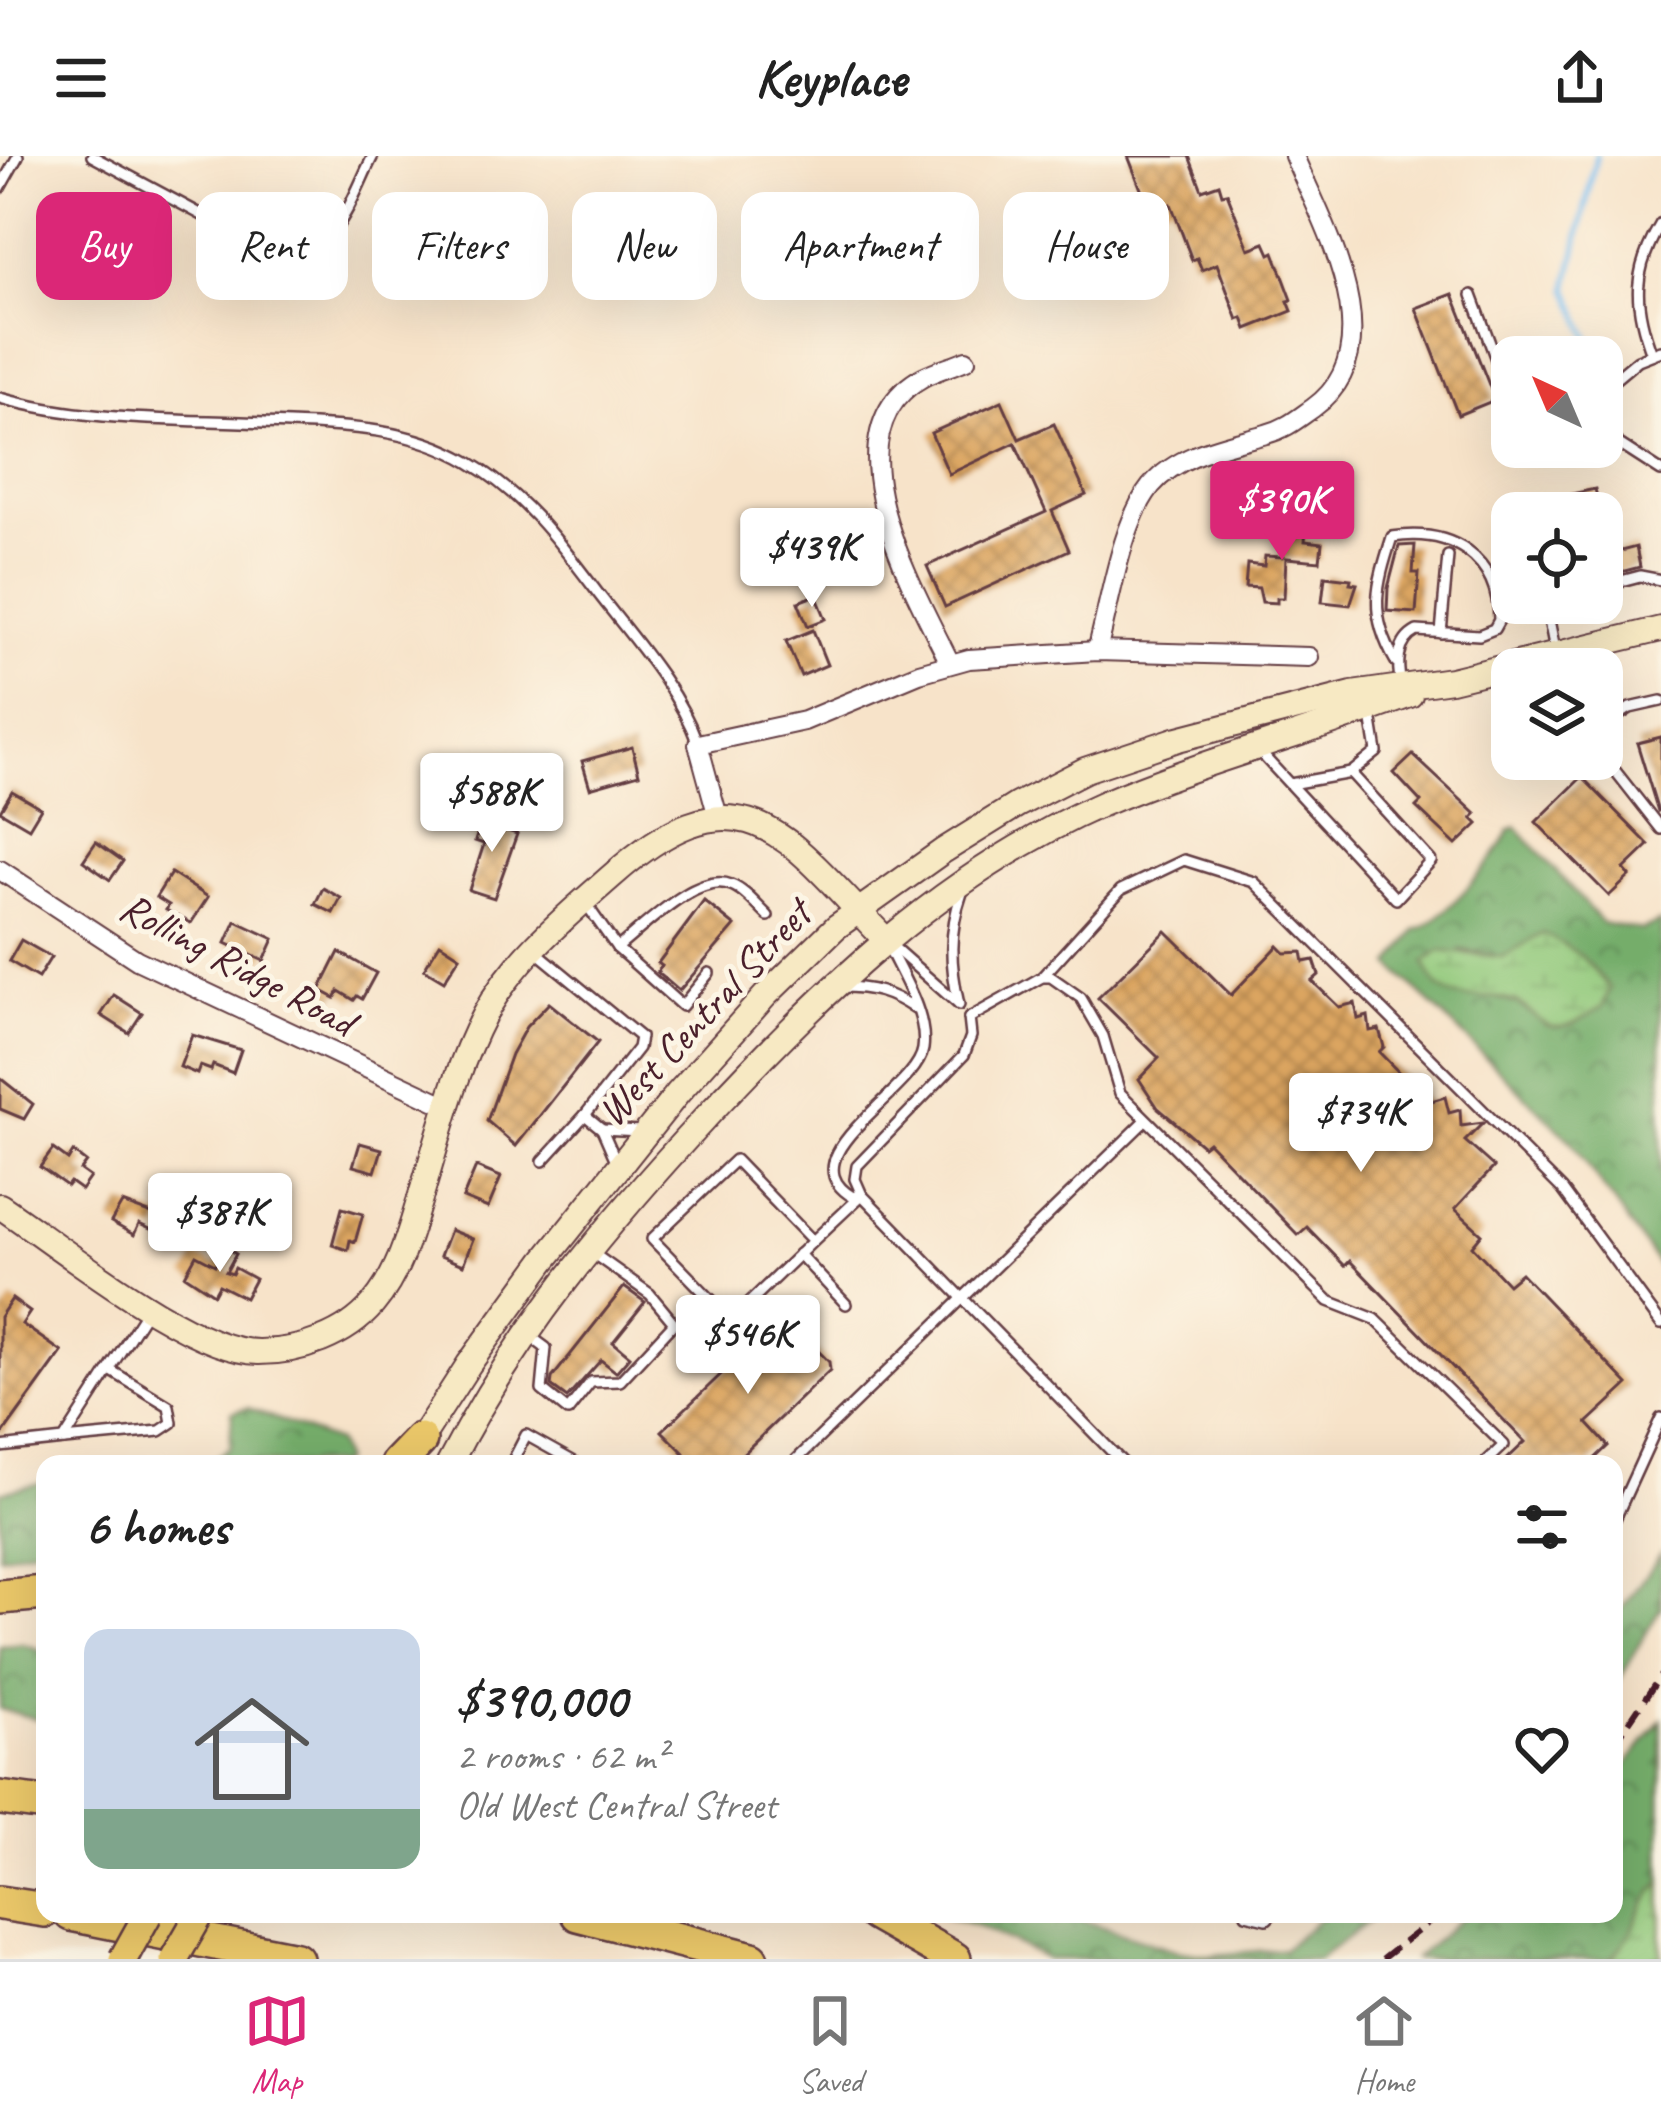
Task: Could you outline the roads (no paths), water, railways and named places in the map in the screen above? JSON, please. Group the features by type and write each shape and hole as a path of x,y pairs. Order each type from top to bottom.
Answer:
{"highway":[{"path":"0,1597 36,1594"},
{"path":"0,1798 36,1803"},
{"path":"0,1903 36,1909"},
{"path":"116,1923 296,1959"},
{"path":"613,1923 752,1959"},
{"path":"891,1923 954,1959"}],"main road":[{"name":"West Central Street","path":"1593,648 1661,629"},
{"name":"West Central Street","path":"454,1455 525,1333 586,1249 830,987 886,940 1002,857 1101,805 1451,680 1491,672"},
{"name":"West Central Street","path":"409,1455 505,1312 646,1131 765,996 857,911 980,828 1085,770 1178,739 1352,694 1399,674 1451,680"},
{"path":"0,1206 212,1344 250,1352 299,1348 347,1327 376,1302 402,1253 484,1016 504,982 533,949 662,836 718,817 755,822 781,834 886,940"},
{"path":"122,1959 143,1923"},
{"path":"174,1959 195,1923"}],"street":[{"path":"1097,651 1129,535 1151,486 1199,453 1295,424 1323,401 1342,373 1349,349 1351,302 1294,156"},
{"path":"950,663 911,584 875,484 878,445 898,400 920,378 966,360"},
{"path":"718,817 698,744 805,721 950,663 989,656 1097,651 1309,657"},
{"name":"Rolling Ridge Road","path":"0,870 136,960 449,1107"}],"lane":[{"path":"0,188 18,156"},
{"path":"92,156 275,254 297,257 316,251 332,235 373,156"},
{"path":"1623,372 1656,353 1637,316 1635,291 1661,223"},
{"path":"1472,295 1491,346"},
{"path":"0,398 32,407 126,418 358,427 401,435 458,455 516,496 554,536 673,692 698,744"},
{"path":"1623,445 1659,465"},
{"path":"1392,537 1457,541 1479,562 1499,620 1487,632 1418,631 1409,635 1399,674 1375,614 1380,574 1392,537"},
{"path":"1441,633 1448,556"},
{"path":"1623,580 1640,576 1661,580"},
{"path":"1623,713 1661,701"},
{"path":"1290,784 1352,773 1377,752 1370,710"},
{"path":"1258,749 1396,899 1431,861 1352,773"},
{"path":"1622,780 1661,829"},
{"path":"1648,813 1661,810"},
{"path":"969,1018 1042,977 1121,890 1184,860 1254,882 1562,1189 1661,1324"},
{"path":"958,1005 949,962 952,923 967,880"},
{"path":"617,948 706,883 730,884 768,916"},
{"path":"584,902 617,948 682,1006 710,973"},
{"path":"886,940 958,1005 969,1018 971,1036 964,1055 856,1166 862,1196 1115,1455"},
{"path":"862,1196 848,1195 841,1188 833,1162 852,1132 919,1062 923,1045 917,1010 886,940"},
{"path":"533,949 640,1037 638,1048 543,1161"},
{"path":"1042,977 1051,977 1081,998 1103,1036 1120,1093 1145,1121 1329,1301 1375,1319 1504,1445 1493,1455"},
{"path":"830,987 869,987 895,995 917,1010"},
{"path":"584,1114 602,1129 618,1166"},
{"path":"801,1455 1145,1121"},
{"path":"602,1129 646,1131"},
{"path":"813,1241 735,1160 652,1239 730,1320 862,1196"},
{"path":"525,1333 546,1348 542,1390 568,1411 591,1382 620,1381 674,1323 650,1294 586,1249"},
{"path":"800,1254 846,1304"},
{"path":"64,1440 156,1311"},
{"path":"0,1447 160,1431 170,1426 169,1406 110,1370"},
{"path":"1623,1502 1661,1418"},
{"path":"516,1455 526,1436 561,1455"}],"waterway":[{"path":"1588,336 1568,288 1596,156"}],"railway":[{"path":"1623,1731 1661,1675"},
{"path":"1382,1959 1428,1923"}]}
